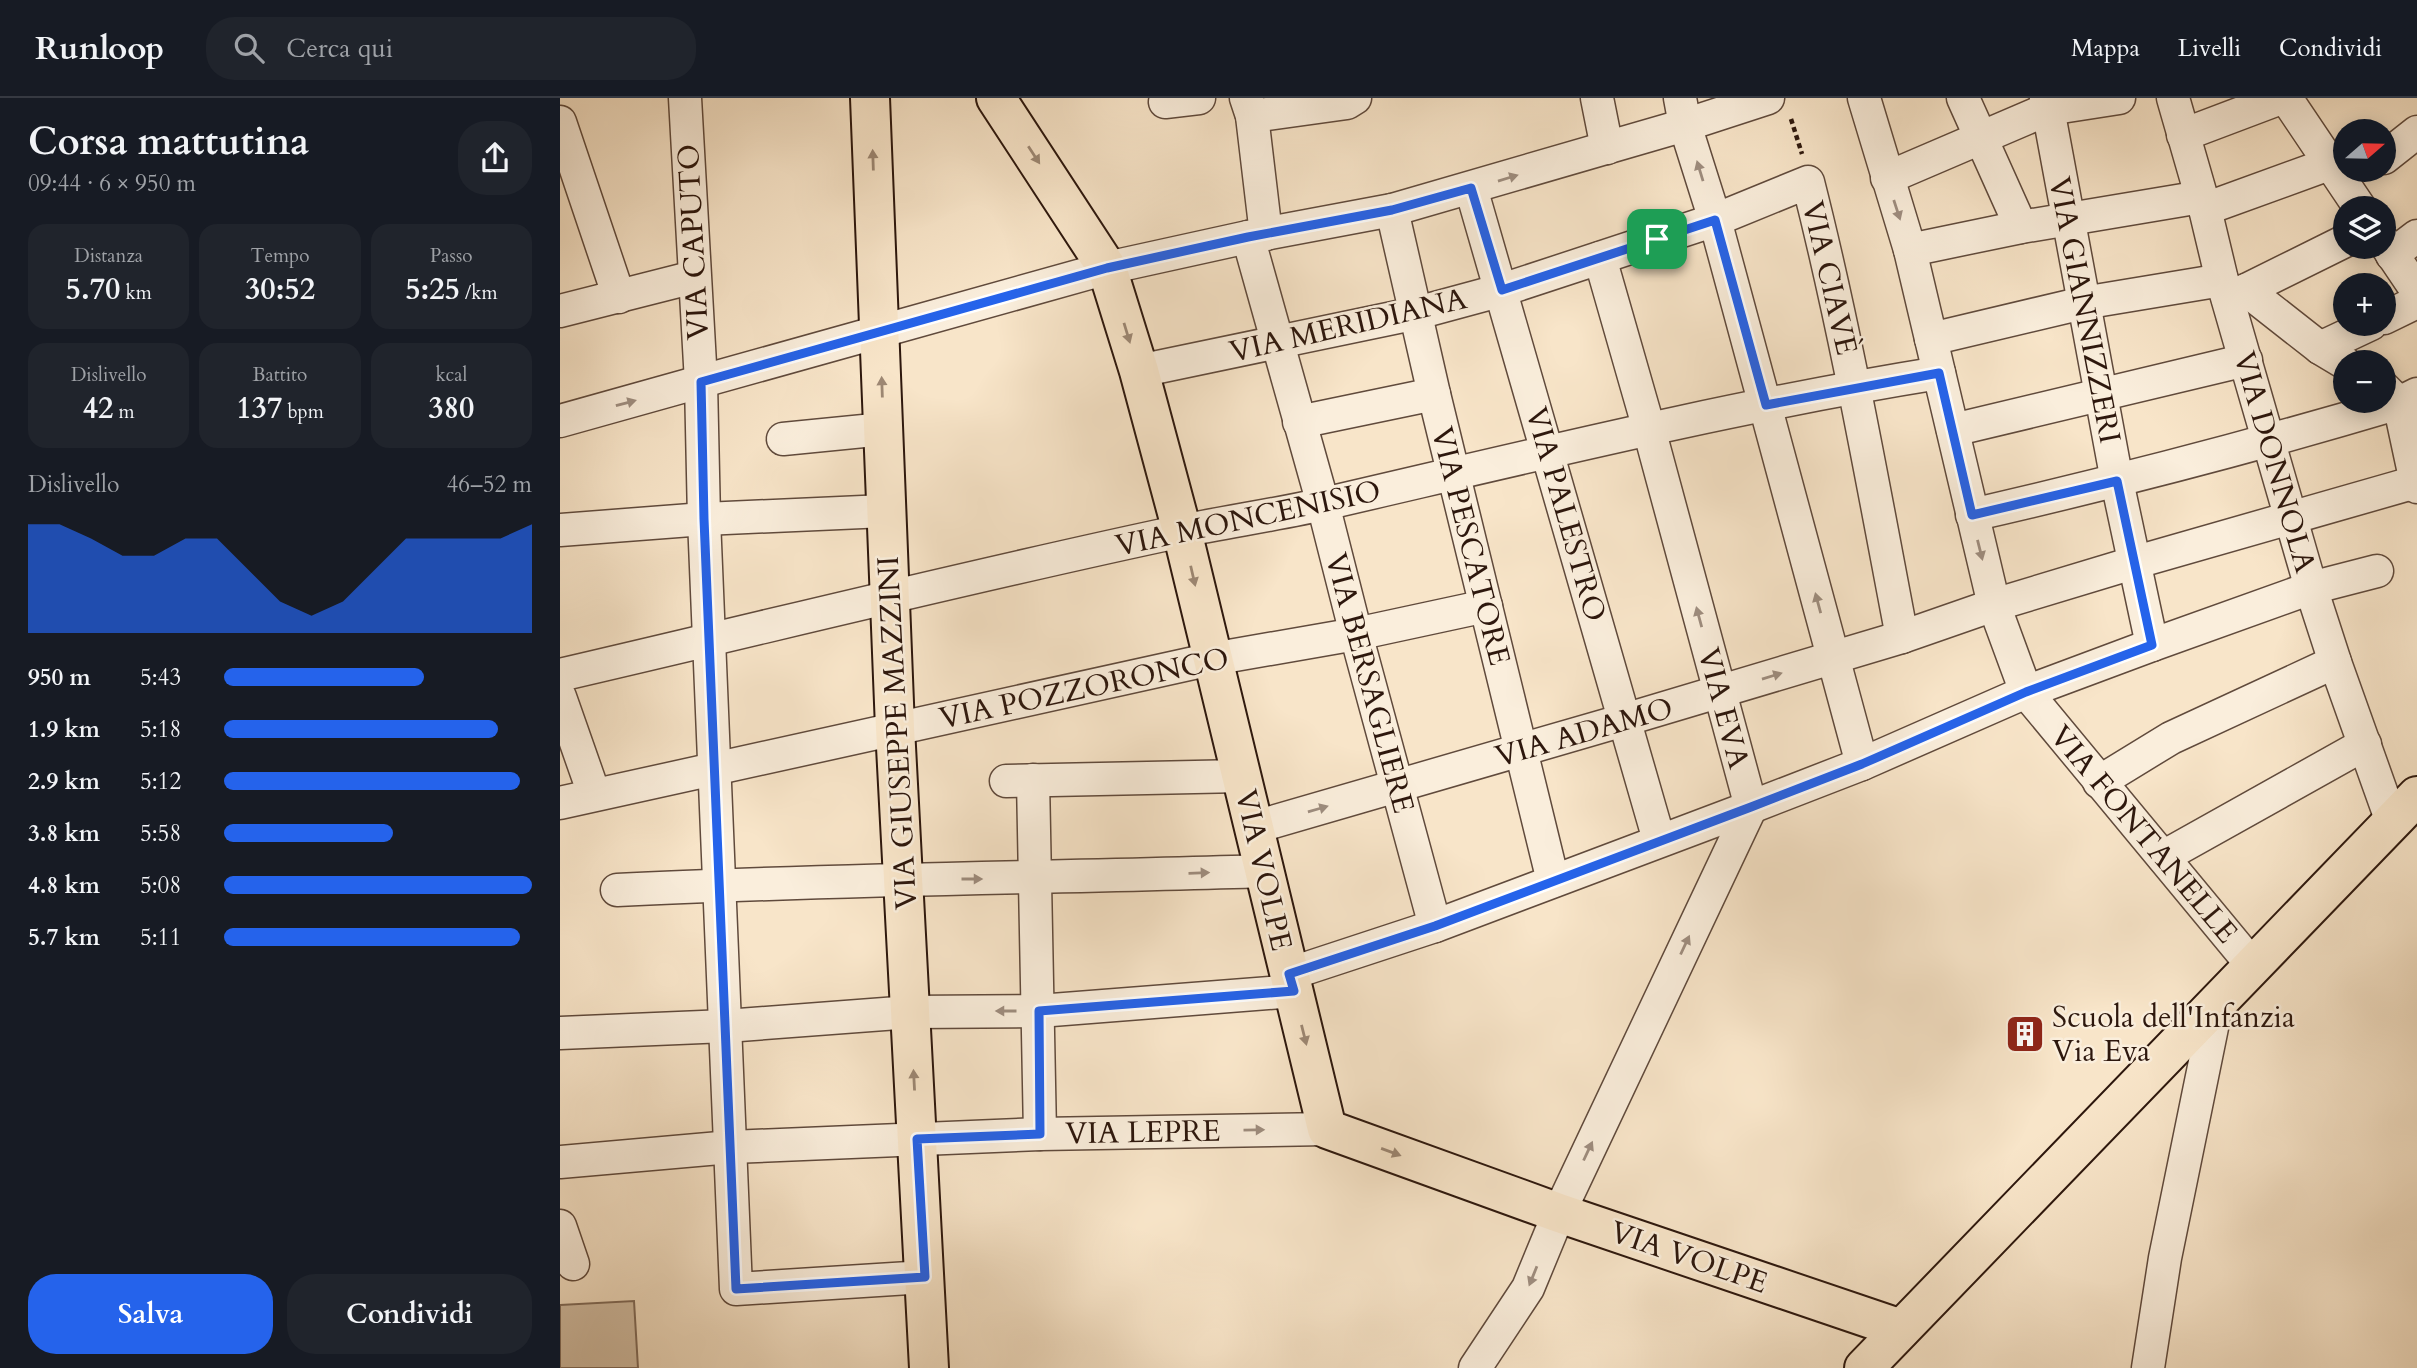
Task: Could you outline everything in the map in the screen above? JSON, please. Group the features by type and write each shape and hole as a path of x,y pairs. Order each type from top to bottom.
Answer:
{"main road":[{"name":"VIA GIUSEPPE MAZZINI","path":"870,98 895,728 929,1368"},
{"name":"VIA VOLPE","path":"996,98 1107,268 1139,371 1182,531 1327,1129 1559,1213 1901,1328"},
{"path":"1864,1368 2404,809"}],"street":[{"name":"VIA CAPUTO","path":"685,98 701,382 704,519 736,1289 925,1277"},
{"path":"1166,108 1199,98"},
{"path":"1249,107 1347,103 1354,98"},
{"path":"1597,98 1607,148"},
{"name":"VIA FONTANELLE","path":"1864,98 1910,250 1994,605 2026,692 2253,966"},
{"path":"1963,98 2021,227"},
{"path":"1887,178 1982,139 2047,103 2119,98"},
{"name":"VIA DONNOLA","path":"2173,98 2203,203 2232,290 2246,360 2268,442 2335,662 2365,744 2404,809"},
{"path":"2183,135 2281,98"},
{"path":"2286,98 2333,159"},
{"name":"VIA GIANNIZZERI","path":"2047,103 2100,395 2152,645"},
{"path":"560,421 1107,268 1257,235 1392,210 1607,148 1683,111 1779,105"},
{"name":"VIA BERSAGLIERE","path":"1249,107 1257,235 1278,341 1435,926"},
{"path":"1683,111 1766,405 1862,764"},
{"path":"560,122 619,296"},
{"path":"2396,149 2417,132"},
{"name":"VIA CIAVÈ","path":"1715,220 1808,182 1829,265 1902,637"},
{"path":"1910,250 2067,219 2351,182"},
{"name":"VIA PALESTRO","path":"1471,188 1659,840"},
{"name":"VIA PESCATORE","path":"1392,210 1553,881"},
{"name":"VIA MERIDIANA","path":"1139,371 1417,313 1502,290 1715,220"},
{"path":"2396,245 2417,236"},
{"path":"1931,339 2083,303 2232,290 2333,246"},
{"name":"VIA EVA","path":"1475,1368 1528,1289 1559,1213 1751,807 1600,258"},
{"path":"2395,259 2417,291"},
{"path":"560,312 694,277"},
{"path":"2232,290 2333,356"},
{"path":"2396,312 2417,302"},
{"path":"2340,350 2357,336"},
{"path":"1953,430 2246,360"},
{"name":"VIA MONCENISIO","path":"560,675 1182,531 1323,504 1649,429 1854,387 1939,373"},
{"path":"1299,422 1434,394"},
{"path":"1972,515 2268,442 2400,395 2416,484"},
{"path":"783,439 884,429"},
{"name":"VIA ADAMO","path":"1252,828 1833,658 2133,563 2416,484"},
{"path":"560,530 704,519 885,511"},
{"path":"560,1033 726,1027 911,1012 1039,1011 1291,983 1862,764 2026,692 2311,588 2377,571"},
{"name":"VIA POZZORONCO","path":"560,803 1212,659 1356,634 1486,606"},
{"path":"2099,782 2171,738 2335,662"},
{"path":"560,697 594,794"},
{"path":"2163,858 2365,744"},
{"path":"1040,1134 1036,879 1020,780 1242,776"},
{"path":"617,890 904,878 1036,879 1266,871"},
{"path":"2148,1368 2165,1258 2217,1003"},
{"name":"VIA LEPRE","path":"560,1162 731,1147 1040,1134 1327,1129"},
{"path":"560,1226 573,1264"}],"path":[{"path":"1779,105 1797,140"}],"shaded area":[{"path":"634,1301 638,1368 560,1368 560,1305"}],"place":[{"name":"Scuola dell'Infanzia Via Eva","path":"2025,1034"}],"route":[{"path":"1471,188 1502,290 1657,239 1715,220 1766,405 1939,373 1972,515 2117,481 2152,645 2026,692 1862,764 1751,807 1435,926 1289,974 1294,991 1039,1011 1040,1134 917,1139 925,1277 736,1289 704,519 701,382 1107,268 1248,237 1392,210 1471,188"}]}
